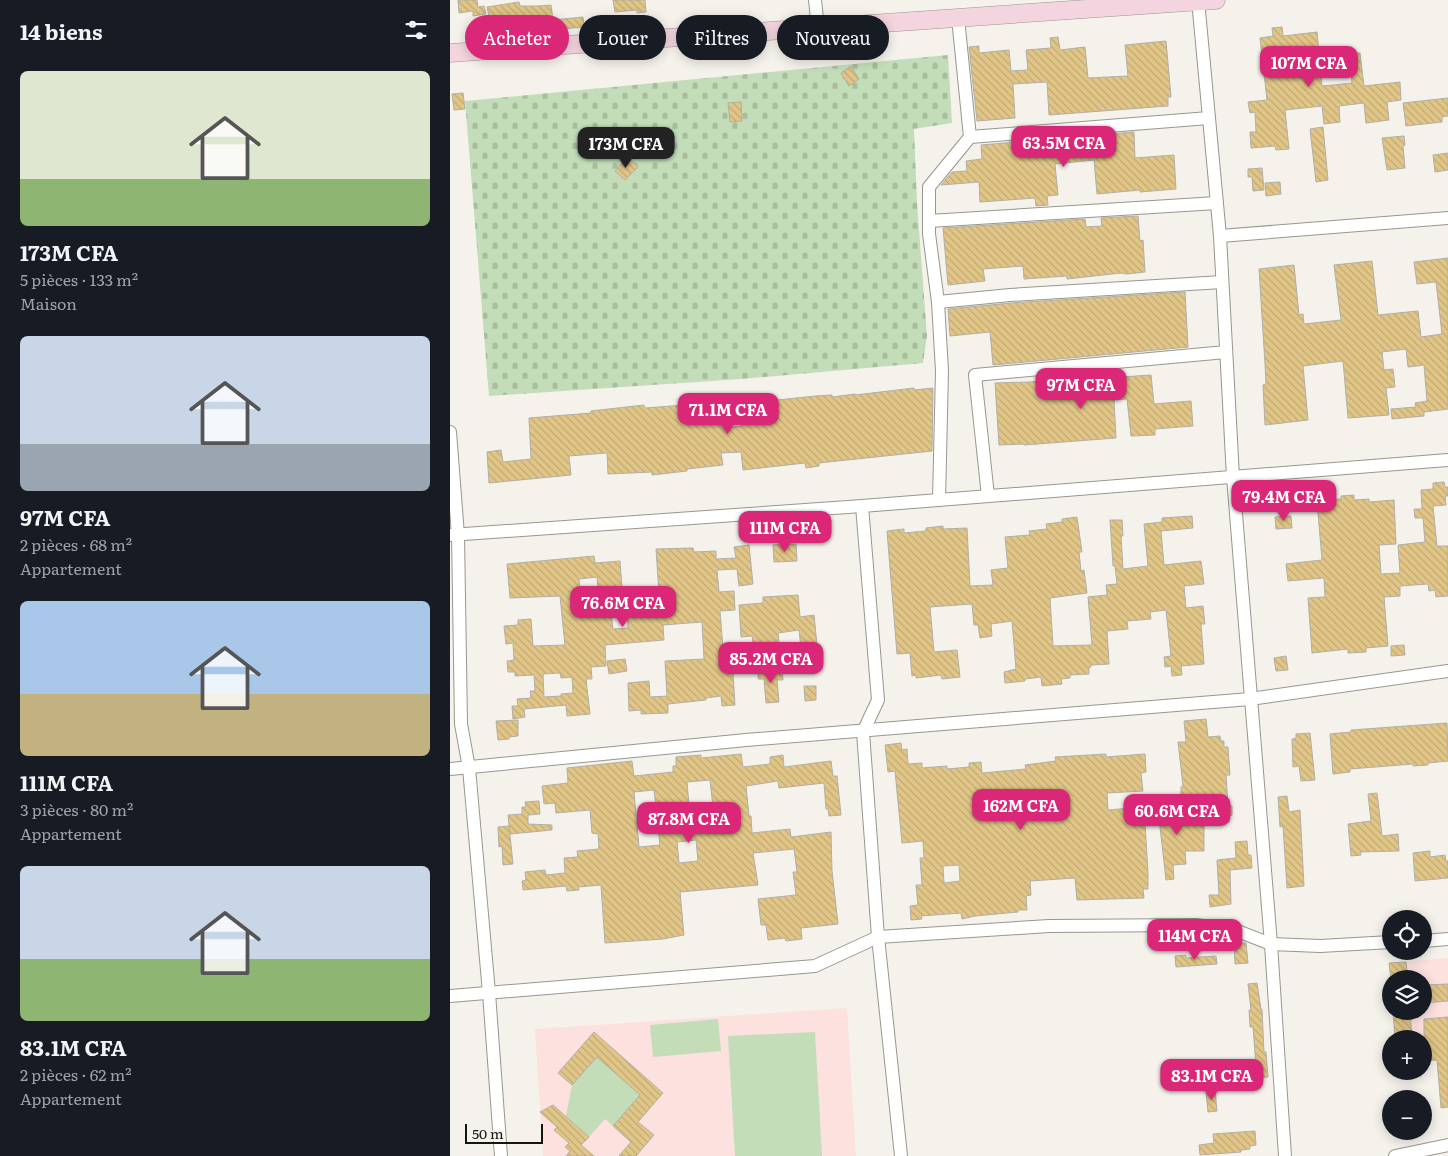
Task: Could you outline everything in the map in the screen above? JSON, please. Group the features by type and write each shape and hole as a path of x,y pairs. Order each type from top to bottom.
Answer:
{"street":[{"path":"815,0 817,15"},
{"path":"889,23 1216,0"},
{"path":"1198,1 1220,236 1233,477 1271,944 1285,1156"},
{"path":"938,500 942,371 938,302 929,221 929,187 970,137 958,18"},
{"path":"450,53 777,31"},
{"path":"970,137 1209,118"},
{"path":"929,221 1217,203"},
{"path":"1220,236 1448,218"},
{"path":"938,302 1222,282"},
{"path":"988,496 975,376 1226,352"},
{"path":"450,432 461,724 469,768 501,1156"},
{"path":"454,535 862,506 1448,460"},
{"path":"862,506 878,700 863,732 878,937 901,1156"},
{"path":"450,769 746,740 863,732 1250,699 1448,671"},
{"path":"450,996 815,966 878,937 1049,926 1196,925 1240,932 1271,944 1320,946 1382,943"},
{"path":"1432,940 1448,939"},
{"path":"1395,1156 1448,1145"}],"shaded area":[{"path":"1448,958 1448,1036 1432,1037 1432,1030 1402,1030 1398,1020 1432,1020 1432,970 1390,970 1389,963"},
{"path":"847,1008 856,1156 543,1156 535,1029"}],"green space":[{"path":"948,55 952,123 914,129 917,203 927,336 923,363 741,379 489,396 465,101"},
{"path":"718,1019 721,1051 653,1057 650,1025"},
{"path":"815,1032 822,1156 735,1156 728,1036"},
{"path":"597,1057 640,1095 613,1126 605,1119 589,1137 566,1116 572,1085"}],"building":[{"path":"458,0 477,0 478,7 484,6 486,14 473,15 473,11 459,13"},
{"path":"613,0 645,0 646,12 637,13 637,10 615,12"},
{"path":"519,2 520,6 551,5 552,15 489,15 487,7"},
{"path":"579,17 579,27 569,28 569,18"},
{"path":"1282,27 1283,36 1317,32 1322,86 1352,83 1349,54 1360,53 1364,86 1400,82 1401,100 1387,102 1389,120 1366,123 1364,103 1339,106 1340,122 1324,124 1322,106 1285,110 1289,149 1276,150 1275,146 1251,148 1250,132 1256,132 1255,112 1250,113 1248,102 1267,100 1260,38 1273,36 1272,28"},
{"path":"1058,37 1060,50 1085,47 1088,78 1128,76 1125,45 1166,41 1171,97 1168,97 1168,106 1049,115 1047,82 1013,84 1015,118 977,121 969,47 979,46 979,53 1009,50 1011,71 1028,70 1026,50 1051,48 1050,38"},
{"path":"851,66 859,79 849,86 841,73"},
{"path":"463,93 465,109 454,110 452,94"},
{"path":"1448,98 1448,116 1442,117 1442,122 1406,126 1403,103"},
{"path":"741,102 742,121 730,122 728,103"},
{"path":"1323,127 1328,180 1316,182 1310,129"},
{"path":"1134,132 1135,158 1174,155 1176,189 1097,194 1094,160 1055,164 1058,195 1047,196 1048,205 1036,206 1035,198 980,202 979,182 941,185 952,172 967,171 966,161 982,159 981,145"},
{"path":"1404,136 1405,168 1387,170 1382,138"},
{"path":"1448,153 1448,170 1435,172 1433,155"},
{"path":"627,157 638,167 625,180 615,171"},
{"path":"1262,168 1264,190 1253,191 1252,177 1248,177 1248,169"},
{"path":"1280,182 1281,194 1266,196 1265,183"},
{"path":"1138,216 1140,241 1143,240 1145,272 1067,279 1067,276 1024,279 1023,266 983,269 985,281 948,285 943,228 1085,219 1086,227 1102,226 1101,218"},
{"path":"1448,258 1448,409 1424,412 1424,416 1392,419 1391,409 1416,407 1415,403 1427,401 1424,365 1408,367 1406,349 1382,352 1384,370 1393,369 1395,387 1386,388 1389,415 1348,418 1343,361 1303,366 1308,420 1265,425 1263,385 1266,384 1259,269 1294,265 1299,315 1303,314 1304,324 1341,320 1334,265 1372,261 1378,315 1418,311 1421,337 1442,334 1436,282 1417,284 1414,262"},
{"path":"1185,292 1188,347 993,365 990,332 950,336 948,309"},
{"path":"1112,375 1112,377 1121,377 1151,375 1154,404 1191,401 1193,426 1155,429 1155,435 1131,436 1127,399 1114,400 1116,438 999,445 995,383"},
{"path":"914,388 914,390 933,388 932,451 819,463 819,466 806,468 805,463 743,470 741,452 721,453 723,465 652,475 652,472 608,474 607,453 569,456 571,475 489,483 487,452 501,450 503,462 531,459 529,418 591,413 591,411 644,405 645,408 685,405 685,407 720,403 722,428 742,426 739,404 815,396 855,395"},
{"path":"1444,482 1445,487 1448,487 1448,496 1445,496 1446,505 1433,506 1437,546 1448,546 1448,596 1436,597 1435,590 1429,591 1428,584 1400,586 1400,596 1384,597 1388,646 1366,648 1366,652 1348,653 1348,649 1312,653 1308,598 1325,597 1324,578 1288,581 1286,564 1322,560 1317,501 1341,499 1341,496 1354,495 1354,500 1369,499 1369,502 1394,500 1396,544 1379,545 1381,574 1400,573 1398,545 1425,542 1423,518 1415,518 1414,509 1422,509 1421,490 1433,489 1433,483"},
{"path":"1192,516 1193,528 1161,531 1164,565 1201,561 1204,584 1184,586 1186,608 1203,606 1205,624 1201,624 1204,664 1181,666 1182,675 1172,676 1171,666 1165,667 1164,657 1171,656 1166,610 1150,612 1151,619 1127,621 1128,629 1107,631 1109,664 1091,665 1089,667 1089,674 1070,675 1070,678 1061,679 1062,684 1042,686 1041,677 1005,683 1004,672 1016,669 1012,621 991,624 992,636 980,638 978,625 974,625 972,604 930,607 934,652 957,650 960,677 942,679 941,675 916,678 916,675 912,676 910,653 897,654 887,531 904,529 904,533 926,531 926,528 943,526 943,529 967,528 970,586 993,585 991,570 1008,568 1005,537 1030,535 1029,531 1047,529 1046,524 1062,522 1062,519 1077,517 1082,552 1079,552 1081,571 1084,570 1087,593 1050,598 1053,646 1092,645 1088,597 1107,595 1106,585 1117,584 1115,566 1113,566 1110,520 1122,520 1123,569 1148,566 1144,524 1162,522 1162,518"},
{"path":"1291,516 1292,528 1276,529 1275,517"},
{"path":"796,544 797,561 774,562 773,545"},
{"path":"749,545 753,584 739,586 737,569 717,570 719,592 734,591 735,610 720,611 725,674 733,673 735,705 722,706 721,696 706,698 706,700 668,704 668,713 641,714 641,710 629,711 628,683 649,681 650,697 667,696 665,661 704,659 702,622 663,625 664,640 605,645 606,666 591,667 592,679 586,679 590,714 567,716 566,705 524,709 525,717 513,719 512,706 518,706 517,699 531,698 530,691 535,691 534,675 515,676 515,672 508,672 507,661 514,660 513,643 506,644 504,626 518,625 518,620 531,619 533,646 565,645 560,596 510,598 507,564 594,556 595,563 620,561 622,588 608,589 613,629 628,628 627,612 660,609 656,549 693,548 694,552 716,551 716,559 736,558 734,547","holes":["597,577 599,604 581,605 579,579","560,673 561,678 572,677 573,693 544,697 543,674"]},
{"path":"798,595 800,617 814,615 818,655 802,657 799,630 778,633 780,652 755,653 752,636 741,637 739,605 763,603 763,597"},
{"path":"1404,645 1405,655 1391,656 1391,646"},
{"path":"1286,656 1288,670 1276,671 1274,658"},
{"path":"625,659 627,671 609,674 607,661"},
{"path":"782,668 783,680 777,680 779,702 766,703 764,679 758,679 758,671"},
{"path":"804,686 816,686 816,700 805,701"},
{"path":"1206,719 1208,737 1220,736 1221,741 1224,741 1224,747 1228,747 1230,775 1226,775 1228,806 1232,806 1232,815 1229,816 1229,822 1215,823 1214,800 1181,801 1181,787 1183,786 1178,742 1186,742 1184,721"},
{"path":"518,720 518,736 498,740 496,721"},
{"path":"1447,723 1448,761 1428,763 1428,765 1413,766 1413,764 1350,769 1350,772 1333,774 1330,734 1351,732 1351,730"},
{"path":"1310,733 1315,780 1301,781 1299,766 1293,767 1292,739 1296,738 1296,734"},
{"path":"901,743 902,750 907,749 908,764 922,763 922,768 947,766 947,769 969,767 969,763 981,762 982,773 1026,769 1025,765 1056,761 1055,757 1106,754 1106,757 1145,754 1146,772 1141,773 1143,791 1107,793 1108,810 1144,807 1148,889 1143,889 1144,898 1077,900 1075,878 1030,881 1031,895 1026,896 1027,910 962,919 961,913 921,916 922,919 911,920 910,906 918,905 916,885 922,885 920,858 924,858 923,841 902,843 895,771 888,772 885,745","holes":["959,865 960,881 944,883 943,866"]},
{"path":"741,754 743,767 770,764 770,757 783,755 784,767 831,761 833,776 837,776 841,815 829,816 828,809 826,809 824,783 779,788 778,781 746,786 752,833 790,829 791,837 831,832 832,871 838,924 801,928 802,939 786,941 785,938 768,940 766,925 761,925 758,899 796,895 793,872 797,872 794,849 753,853 758,885 680,892 684,935 663,939 605,943 601,885 578,887 579,890 567,891 566,886 523,890 522,881 526,880 525,872 545,870 546,875 565,873 564,858 578,857 577,851 599,849 598,834 592,833 590,810 556,813 555,803 544,804 542,786 568,783 567,768 632,761 634,776 673,772 673,766 676,766 676,757 701,755 701,758","holes":["710,780 715,825 695,827 693,805 689,805 687,782","654,790 660,845 639,847 634,792","696,840 698,861 679,863 677,842"]},
{"path":"1377,793 1382,836 1398,834 1399,851 1360,852 1361,855 1351,856 1348,824 1371,821 1368,794"},
{"path":"1287,796 1289,812 1300,810 1304,886 1287,888 1283,826 1280,827 1278,797"},
{"path":"1178,800 1179,824 1204,823 1204,851 1185,851 1186,864 1173,865 1174,879 1166,880 1157,801"},
{"path":"539,801 540,814 528,815 528,824 552,825 552,830 510,834 508,815 522,814 522,807 526,807 525,802"},
{"path":"509,826 513,864 503,865 502,846 499,847 498,827"},
{"path":"1247,841 1248,855 1251,855 1252,868 1230,870 1231,904 1210,907 1209,895 1219,895 1217,860 1236,858 1235,842"},
{"path":"1430,851 1430,857 1445,855 1446,861 1448,861 1448,878 1415,881 1413,853"},
{"path":"1234,943 1246,943 1248,963 1235,964"},
{"path":"1186,955 1186,958 1216,956 1217,964 1176,967 1175,956"},
{"path":"1406,962 1407,970 1390,970 1389,963"},
{"path":"1257,983 1262,1009 1264,1052 1266,1052 1268,1077 1257,1078 1253,1027 1250,1027 1249,1010 1251,1010 1248,984"},
{"path":"1448,984 1448,1001 1432,1002 1432,985"},
{"path":"1448,1017 1448,1107 1441,1108 1437,1060 1432,1060 1432,1030 1424,1030 1424,1020 1432,1020 1432,1018"},
{"path":"1394,1020 1411,1020 1411,1030 1394,1030"},
{"path":"594,1032 663,1093 638,1122 654,1135 636,1156 619,1156 631,1142 613,1126 640,1095 597,1057 572,1085 558,1073"},
{"path":"1215,1090 1217,1111 1208,1112 1206,1091"},
{"path":"553,1105 589,1137 581,1145 594,1156 566,1156 570,1151 565,1147 569,1143 554,1130 557,1127 540,1112"},
{"path":"1255,1131 1256,1145 1250,1146 1250,1149 1241,1150 1241,1152 1200,1155 1199,1145 1214,1143 1213,1134"}]}
